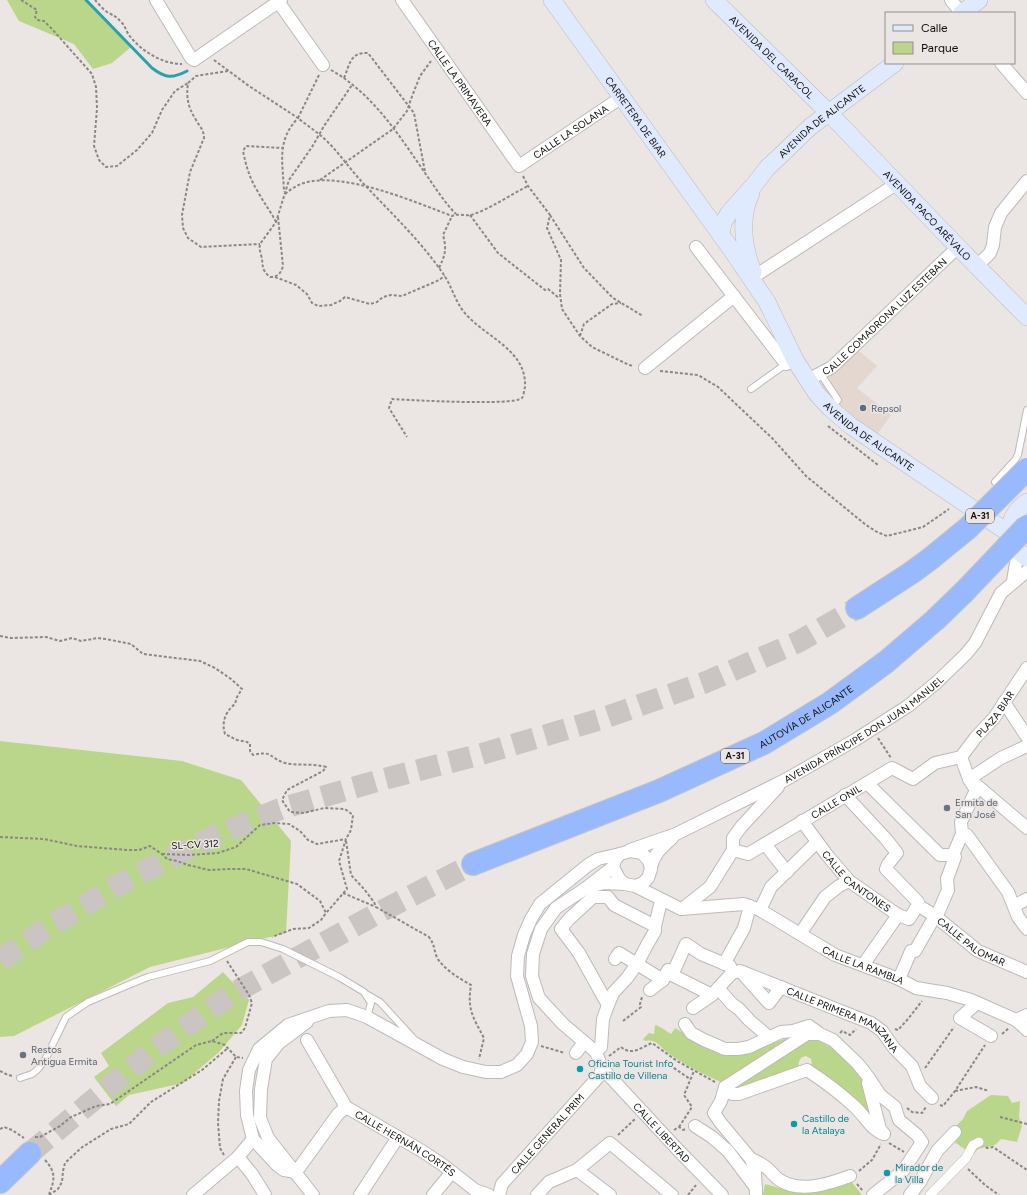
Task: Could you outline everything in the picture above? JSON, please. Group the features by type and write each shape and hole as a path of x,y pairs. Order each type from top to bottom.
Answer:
{"highway":[{"name":"A-31","path":"858,608 911,573 968,528 1027,470"},
{"name":"AUTOVÍA DE ALICANTE","path":"473,864 659,791 764,743 830,703 886,662 935,620 964,592 1018,530"},
{"path":"0,1182 27,1145"}],"main road":[{"name":"CARRETERA DE BIAR","path":"552,0 721,234"},
{"name":"AVENIDA DEL CARACOL","path":"714,0 829,113"},
{"path":"962,12 979,0"},
{"name":"AVENIDA DE ALICANTE","path":"895,64 801,135 768,167 754,185 736,218 743,233 755,276 791,362 814,377 817,394 831,409 851,426 1018,530"},
{"name":"AVENIDA PACO ARÉVALO","path":"829,113 958,247 1027,316"},
{"path":"706,215 715,218 736,218 737,232 734,235 728,236 721,234"},
{"name":"AVENIDA DE ALICANTE","path":"721,234 767,302"},
{"path":"1023,554 1013,543 1018,530 1011,519 1021,506 1027,502"}],"street":[{"path":"156,0 191,58 194,60 279,1 323,65"},
{"name":"CALLE LA PRIMAVERA","path":"402,0 519,166"},
{"path":"951,0 960,12"},
{"path":"1002,64 1027,93"},
{"name":"CALLE LA SOLANA","path":"519,166 622,97"},
{"path":"977,266 990,253 993,245 995,226 1001,212 1027,181"},
{"path":"755,276 890,188 895,182"},
{"path":"696,247 734,296 791,362"},
{"name":"CALLE COMADRONA LUZ ESTEBAN","path":"814,377 832,367 915,290 958,247"},
{"path":"645,368 734,296"},
{"path":"1023,554 1013,581 1027,584"},
{"name":"AVENIDA PRÍNCIPE DON JUAN MANUEL","path":"532,1057 531,1026 517,976 518,956 524,935 540,904 598,859 625,852 676,834 785,780 908,706 954,667 975,643 1001,593 1013,581 1027,571"},
{"name":"PLAZA BIAR","path":"961,757 976,737 994,718 1027,668"},
{"path":"1004,702 1027,737"},
{"path":"969,779 1001,758 1027,746"},
{"path":"899,979 911,951 915,951 938,913 948,890 948,879 955,857 953,855 962,834 961,822 976,790 969,779 961,757"},
{"name":"CALLE ONIL","path":"733,850 748,854 892,768 912,779 935,763 961,757"},
{"path":"969,779 980,790 1027,828"},
{"path":"681,909 710,887 733,850 733,838 741,827 785,780"},
{"path":"867,783 940,854 953,855"},
{"name":"CALLE PALOMAR","path":"845,795 886,838 896,853 886,869 918,902 918,905 935,916 978,952 1025,967"},
{"name":"CALLE CANTONES","path":"802,821 849,881 898,914 909,919 918,905"},
{"name":"AVENIDA PRÍNCIPE DON JUAN MANUEL","path":"649,873 653,858 676,834"},
{"path":"962,834 967,835 1008,892 1020,912 1027,929"},
{"path":"693,1008 715,992 732,969 744,928 755,908 771,887 817,842"},
{"path":"765,844 787,872"},
{"path":"576,876 596,868 613,866 625,852 636,851 642,853 649,861 649,873 661,900 655,931 637,964 627,978 613,993 608,1005 603,1020 600,1064"},
{"path":"613,866 617,876 630,885"},
{"name":"CALLE LIBERTAD","path":"613,866 586,888 556,908 541,929 533,954 532,976 539,998 563,1024 584,1042 600,1064 644,1113 722,1195"},
{"path":"586,888 604,884 630,885 643,883 649,873"},
{"path":"800,934 825,897 839,886 849,881"},
{"name":"CALLE LA RAMBLA","path":"630,885 681,909 744,904 755,908 835,955 899,979 916,988 947,993 1022,1017 1027,1030"},
{"path":"608,1005 579,953 561,929 569,919 593,897 608,897 614,905 655,926"},
{"path":"1020,912 1027,899"},
{"path":"862,965 898,914"},
{"name":"CALLE PRIMERA MANZANA","path":"667,978 686,944 701,954 732,969 861,1018 871,1023 882,1032 894,1048 912,1066 920,1086 932,1098"},
{"path":"615,959 619,953 637,964 667,978 715,992 739,1008 750,1021 769,1038"},
{"path":"732,969 769,1004 781,987"},
{"path":"650,990 667,978"},
{"path":"977,1003 960,1018 991,1036"},
{"path":"296,1172 284,1170 277,1165 253,1139 247,1115 246,1091 249,1070 259,1050 288,1026 330,1010 347,1010 367,1016 442,1059 478,1071 501,1072 532,1057"},
{"path":"313,1195 268,1138 260,1118 261,1089 266,1059 279,1043 316,1015"},
{"name":"CALLE PRIMERA MANZANA","path":"685,1024 690,1033 725,1049 749,1047 781,1032 793,1031 810,1026 820,1034 833,1040 858,1064 880,1095 895,1107 898,1120 922,1142 912,1157"},
{"path":"756,1192 755,1172 750,1159 714,1113 721,1101 725,1087 807,1034 820,1034"},
{"name":"CALLE HERNÁN CORTÉS","path":"307,1040 346,1107 422,1151 475,1190 489,1195"},
{"path":"576,1053 584,1042"},
{"name":"CALLE GENERAL PRIM","path":"499,1195 502,1184 600,1064"},
{"path":"725,1087 732,1094 739,1094 807,1070 831,1087 851,1104 877,1132 884,1136"},
{"path":"866,1074 880,1129 884,1136"},
{"path":"296,1172 338,1114 346,1107"},
{"path":"695,1126 712,1136 728,1151 756,1192"},
{"path":"910,1195 920,1182 937,1151 955,1132"},
{"path":"360,1195 398,1137"},
{"path":"194,1195 234,1161 253,1139"},
{"path":"930,1195 966,1158 973,1145 979,1142"},
{"path":"537,1195 549,1182 577,1170 610,1143 672,1195"},
{"path":"873,1195 903,1171 912,1157"},
{"path":"750,1159 766,1167 778,1179 788,1184 806,1187 822,1185 850,1176"},
{"path":"234,1161 252,1174 266,1195"},
{"path":"577,1170 610,1195"},
{"path":"433,1195 452,1172"}],"lane":[{"path":"750,389 791,362"},
{"path":"995,482 1018,455 1027,410"},
{"path":"20,1078 32,1074 38,1069 45,1060 66,1017 88,1002 148,977 210,961 248,942 261,942 283,949 339,977 364,992 380,1002 419,1046"},
{"path":"364,992 371,1003 367,1016"}],"path":[{"path":"21,0 36,10 35,17 37,20 44,21 92,74 96,87 97,108 94,146 99,160 106,167 117,166 137,150 152,133 162,110 175,91 196,76 228,71"},
{"path":"96,0 108,13 116,16 124,24 129,35 140,46 156,58 172,64 184,64 194,60"},
{"path":"205,52 228,71 298,118 318,134 409,230 445,276 457,301 465,313 508,348 516,358 525,382 522,398 517,401 392,399 389,408 407,437"},
{"path":"344,78 351,59 361,52 368,53 414,114 426,173"},
{"path":"319,180 393,128 407,111 420,76 434,58 440,54"},
{"path":"284,194 282,148 284,138 288,130 298,118 316,83 323,65 344,78 374,104 426,173 446,205 456,214"},
{"path":"188,83 186,98 195,119 204,132 204,138 190,172 182,215 183,228 188,238 201,247 260,244"},
{"path":"352,85 318,134 312,147 289,180 276,222 260,244 259,248 264,270 270,277 296,285 307,294 312,303 318,306 331,305 340,301 345,296 370,304 377,302 383,297 391,295 402,296 445,276"},
{"path":"276,222 258,192 246,167 243,151 246,146 282,148"},
{"path":"284,194 297,185 305,182 319,180 333,181 366,186 452,216"},
{"path":"439,268 445,256 446,245 443,236 452,216 456,214 470,215 487,208 528,186"},
{"path":"470,215 498,253 545,290 548,289 561,300"},
{"path":"550,215 584,268 613,298 643,316"},
{"path":"274,277 281,272 283,266 278,217"},
{"path":"580,336 584,324 612,304 621,303"},
{"path":"866,525 887,536 923,527 952,507"},
{"path":"0,636 11,638 46,637 60,640 72,638 81,641 98,638 131,644 143,654 194,659 215,668 242,689 235,704 229,709 224,720 222,728 225,734 250,744 250,751 253,756 262,753 271,755 285,763 316,764 326,767 323,772 287,790 282,800 290,812 304,813 324,808 345,809 353,815 351,830 346,839 339,862 347,889 321,920 309,928 293,929 261,942"},
{"path":"872,729 899,771"},
{"name":"SL-CV 312","path":"162,854 189,855 218,853 236,847 260,825 275,823 289,824 300,831 308,840 317,844 346,839"},
{"name":"SL-CV 312","path":"0,837 44,839 77,846 127,850 139,850 150,846 162,854 167,860 177,861 208,870 246,869 297,884 320,902 326,913"},
{"path":"346,839 351,875 374,902 376,907"},
{"path":"343,893 376,907 429,937 435,946 436,956 448,971 471,985 469,997 471,1013 484,1038 478,1071"},
{"path":"27,1145 60,1126 71,1117 96,1106 110,1104 196,1045 212,1041 223,1033 241,1033 245,1028 252,1003 249,995 222,955"},
{"path":"623,1021 641,1007 641,998 650,990"},
{"path":"882,1032 889,1026 898,1030 929,990"},
{"path":"943,1106 956,1091 991,1036 999,1037 1022,1017"},
{"path":"820,1034 828,1030 838,1036 842,1031 850,1035 855,1030 861,1018"},
{"path":"924,1068 960,1018"},
{"path":"920,1073 960,1018"},
{"path":"212,1041 225,1045 236,1057 254,1060"},
{"path":"600,1064 621,1047 626,1051 631,1052 652,1044 676,1061 725,1087"},
{"path":"532,1057 541,1046 565,1053 569,1047 576,1053"},
{"path":"49,1195 58,1189 62,1182 65,1163 81,1148 111,1129 129,1124 151,1102 202,1070 228,1048"},
{"path":"234,1161 220,1148 218,1123 219,1101 223,1079 236,1057"},
{"path":"645,1063 668,1064 690,1079"},
{"path":"0,1071 20,1078"},
{"path":"665,1136 679,1127 692,1107 684,1095 694,1071"},
{"path":"956,1091 976,1087 989,1091"},
{"path":"903,1105 912,1112 922,1113 932,1098"},
{"path":"610,1143 644,1113"},
{"path":"1000,1117 1027,1124"},
{"path":"679,1127 683,1130 695,1126"},
{"path":"0,1129 4,1127"},
{"path":"861,1169 872,1160 884,1136 912,1157"},
{"path":"979,1142 987,1148 993,1147 1027,1170"},
{"path":"961,1163 985,1185 999,1195"},
{"path":"850,1176 866,1195"}],"shaded area":[{"path":"857,349 877,366 857,388 891,415 876,436 818,388"}],"green space":[{"path":"7,0 86,0 131,47 112,63 93,69 74,44 19,21"},
{"path":"0,741 182,761 241,780 291,841 286,933 150,967 14,1036 0,1037"},
{"path":"223,972 249,1000 242,1025 219,1052 183,1083 129,1095 116,1106 94,1077 109,1066 101,1053 168,1003 193,997"},
{"path":"655,1025 671,1034 675,1028 715,1051 740,1055 787,1038 789,1043 725,1084 682,1062 655,1042 649,1040 645,1041 643,1039 649,1033 654,1034"},
{"path":"811,1039 817,1040 833,1048 855,1067 860,1074 866,1091 871,1123 810,1068 812,1064 811,1059 806,1056 802,1057 800,1060 799,1067 732,1090 801,1043"},
{"path":"991,1095 1008,1096 1012,1103 1020,1101 1019,1117 1022,1126 1017,1142 1001,1139 995,1145 978,1149 973,1155 946,1136 963,1119 967,1111"},
{"path":"850,1180 862,1195 763,1195 765,1184 783,1189"}],"waterway":[{"path":"86,0 152,68 161,74 169,76 187,71"}],"tunnel":[{"path":"0,960 53,924 127,880 214,836 280,809 384,779 478,755 598,720 706,682 798,642 857,608"},
{"path":"30,1153 153,1050 230,995 378,913 473,864"}],"place":[{"name":"Repsol","path":"863,408"},
{"name":"Ermita de San José","path":"947,808"},
{"name":"Restos Antigua Ermita","path":"23,1055"},
{"name":"Oficina Tourist Info Castillo de Villena","path":"580,1069"},
{"name":"Castillo de la Atalaya","path":"794,1124"},
{"name":"Mirador de la Villa","path":"887,1173"}]}
